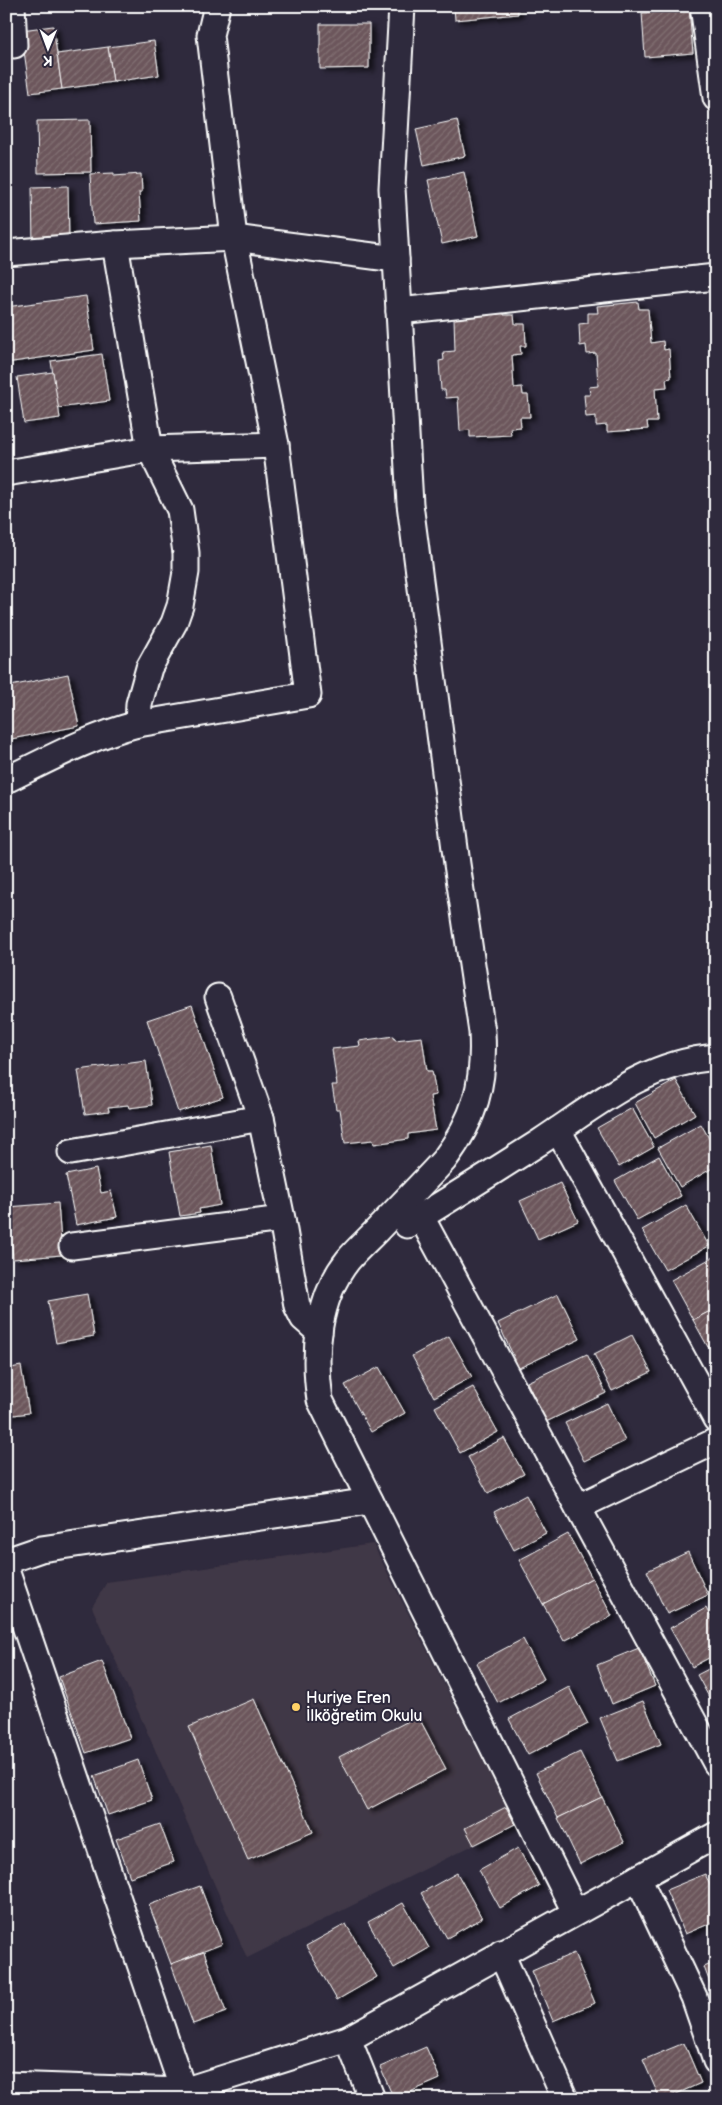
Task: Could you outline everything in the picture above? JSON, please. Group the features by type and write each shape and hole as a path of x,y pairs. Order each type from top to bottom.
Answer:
{"street":[{"path":"12,6 14,45"},
{"path":"6,780 88,740 138,724 308,695 276,445 234,238 210,35 217,6"},
{"path":"402,6 392,188 410,504 484,1055 482,1078 477,1100 469,1122 458,1142 444,1160 348,1261 334,1283 325,1307 319,1332 317,1370 320,1400 576,1912"},
{"path":"703,6 716,98"},
{"path":"6,253 115,244 234,238 396,259"},
{"path":"115,244 150,449 180,510 183,524 186,572 182,598 174,623 155,655 143,684 138,724"},
{"path":"399,310 716,277"},
{"path":"6,473 150,449 276,445"},
{"path":"218,997 260,1118 282,1219 297,1306 303,1318 319,1332"},
{"path":"348,1261 421,1217 632,1081 651,1072 693,1060 716,1058"},
{"path":"70,1152 260,1118"},
{"path":"558,1130 716,1419"},
{"path":"421,1217 716,1763"},
{"path":"72,1246 282,1219"},
{"path":"578,1507 716,1441"},
{"path":"6,1561 41,1549 370,1500"},
{"path":"6,1570 184,2095"},
{"path":"6,2085 184,2095 348,2039 716,1835"},
{"path":"638,1878 694,1996 716,2061"},
{"path":"501,1953 565,2099"},
{"path":"348,2039 372,2099"}],"shaded area":[{"name":"Huriye Eren İlköğretim Okulu","path":"373,1544 515,1824 247,1958 92,1607 107,1582"}],"building":[{"path":"454,6 517,6 518,14 455,20"},
{"path":"689,9 693,53 645,57 642,13"},
{"path":"320,24 369,24 369,68 320,69"},
{"path":"53,26 62,89 30,93 21,30"},
{"path":"154,41 159,75 113,82 108,47"},
{"path":"108,47 113,82 62,89 57,54"},
{"path":"90,120 91,172 38,173 37,121"},
{"path":"457,120 465,156 424,165 416,129"},
{"path":"464,172 478,236 442,244 428,180"},
{"path":"114,173 114,176 141,174 142,192 139,192 141,221 93,224 90,174"},
{"path":"68,186 69,243 33,244 32,187"},
{"path":"86,296 94,350 6,363 6,307"},
{"path":"638,302 639,309 648,309 651,343 663,341 664,350 669,349 671,378 666,379 667,387 655,388 657,422 647,422 648,429 607,432 607,425 596,426 596,416 586,417 584,395 590,395 589,387 598,386 596,353 587,354 586,345 580,346 579,324 588,323 588,313 598,313 597,306"},
{"path":"504,308 504,315 514,315 515,324 525,324 526,346 520,346 521,354 512,355 514,388 522,387 523,395 528,395 530,417 520,417 521,427 510,428 511,435 470,437 470,430 460,431 458,397 446,398 445,390 441,390 439,361 444,360 443,352 455,351 454,318 463,317 463,310"},
{"path":"102,354 109,401 58,408 51,361"},
{"path":"53,372 60,418 24,423 17,377"},
{"path":"68,674 79,726 6,740 6,687"},
{"path":"192,1005 223,1097 178,1112 147,1020"},
{"path":"394,1036 395,1040 422,1037 427,1071 432,1071 436,1095 430,1096 436,1130 408,1134 408,1139 374,1144 373,1140 345,1143 340,1109 336,1109 332,1085 337,1085 332,1049 360,1046 359,1041"},
{"path":"146,1061 152,1105 129,1108 128,1105 108,1107 109,1111 85,1114 78,1070"},
{"path":"676,1080 695,1114 654,1138 635,1103"},
{"path":"632,1108 654,1147 619,1167 597,1128"},
{"path":"701,1124 716,1151 716,1166 680,1187 658,1148"},
{"path":"211,1145 220,1205 199,1209 200,1213 180,1216 169,1152"},
{"path":"659,1156 681,1196 637,1220 615,1181"},
{"path":"96,1169 101,1193 111,1191 117,1217 76,1225 66,1175"},
{"path":"560,1183 578,1221 538,1239 520,1201"},
{"path":"58,1203 62,1255 13,1259 8,1207"},
{"path":"686,1205 709,1246 665,1270 642,1230"},
{"path":"715,1256 716,1308 693,1320 671,1280"},
{"path":"87,1294 94,1336 56,1343 48,1301"},
{"path":"558,1294 580,1339 519,1368 498,1323"},
{"path":"716,1308 716,1343 708,1347 693,1320"},
{"path":"632,1335 651,1372 612,1391 594,1354"},
{"path":"449,1336 472,1377 434,1397 412,1356"},
{"path":"587,1354 606,1393 546,1422 527,1382"},
{"path":"21,1366 29,1413 6,1416 6,1369"},
{"path":"379,1367 405,1413 371,1432 345,1385"},
{"path":"473,1387 498,1432 460,1453 435,1407"},
{"path":"607,1403 625,1441 584,1461 565,1423"},
{"path":"504,1438 524,1474 488,1493 468,1457"},
{"path":"526,1495 546,1533 514,1550 494,1512"},
{"path":"568,1534 592,1578 543,1604 519,1560"},
{"path":"688,1552 708,1595 667,1614 647,1571"},
{"path":"592,1578 612,1616 564,1641 543,1604"},
{"path":"706,1608 716,1627 716,1654 692,1667 670,1628"},
{"path":"523,1639 544,1679 498,1703 477,1663"},
{"path":"639,1648 655,1686 612,1704 597,1665"},
{"path":"102,1661 130,1738 86,1753 59,1677"},
{"path":"716,1665 716,1710 697,1675"},
{"path":"569,1687 588,1724 528,1755 509,1719"},
{"path":"254,1699 313,1832 248,1860 189,1727"},
{"path":"643,1701 661,1744 618,1761 600,1718"},
{"path":"418,1716 446,1769 367,1810 339,1757"},
{"path":"580,1752 602,1797 558,1818 536,1773"},
{"path":"138,1760 152,1800 108,1815 94,1776"},
{"path":"602,1797 624,1842 580,1864 558,1818"},
{"path":"506,1807 515,1824 474,1845 465,1828"},
{"path":"160,1824 174,1862 130,1877 116,1839"},
{"path":"518,1848 539,1886 500,1908 479,1870"},
{"path":"457,1873 482,1918 447,1938 421,1893"},
{"path":"705,1874 716,1898 716,1921 685,1934 666,1890"},
{"path":"200,1886 222,1944 171,1964 149,1905"},
{"path":"403,1903 429,1948 394,1968 368,1922"},
{"path":"346,1924 377,1977 337,2000 306,1946"},
{"path":"204,1952 226,2012 193,2024 171,1964"},
{"path":"574,1953 595,2003 553,2021 532,1971"},
{"path":"716,1962 716,1999 704,1967"},
{"path":"684,2043 701,2083 665,2099 660,2099 643,2060"},
{"path":"426,2047 440,2079 394,2099 380,2067"}],"place":[{"name":"Huriye Eren İlköğretim Okulu","path":"296,1707"}]}
